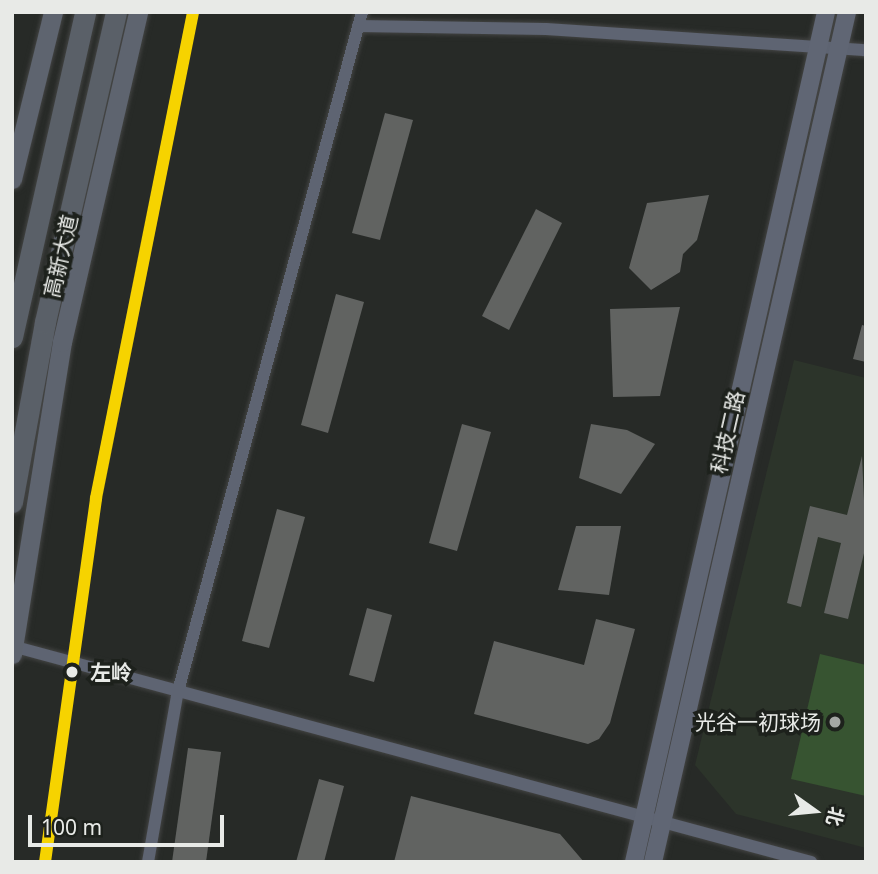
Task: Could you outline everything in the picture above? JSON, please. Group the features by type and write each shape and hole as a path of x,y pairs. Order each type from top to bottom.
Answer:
{"highway":[{"name":"高新大道","path":"12,337 85,12"},
{"name":"高新大道","path":"12,502 45,322 116,12"}],"main road":[{"path":"12,179 53,12"},
{"path":"13,649 62,342 138,12"}],"street":[{"path":"148,862 177,695 362,12"},
{"name":"科技二路","path":"653,862 831,50 826,12"},
{"name":"科技二路","path":"634,862 831,50 847,12"},
{"path":"358,26 547,29 831,50 866,50"},
{"path":"13,649 177,695 811,862"}],"shaded area":[{"path":"794,360 866,378 866,848 736,814 695,765"}],"green space":[{"name":"光谷一初球场","path":"820,654 866,665 866,796 791,779"}],"building":[{"path":"385,113 413,120 380,240 352,233"},
{"path":"709,195 697,240 683,254 680,272 651,290 629,268 647,203"},
{"path":"536,209 562,223 509,330 482,316"},
{"path":"336,294 364,302 328,433 301,425"},
{"path":"680,307 660,396 613,397 610,309"},
{"path":"862,325 866,326 866,362 853,359"},
{"path":"462,424 491,432 457,551 429,543"},
{"path":"591,424 627,430 655,444 621,494 579,478"},
{"path":"862,456 866,545 848,619 824,613 841,543 818,537 801,607 787,603 810,506 847,515"},
{"path":"277,509 305,517 269,648 242,641"},
{"path":"576,526 621,526 609,595 558,590"},
{"path":"367,608 392,615 374,682 349,675"},
{"path":"596,619 635,629 610,723 599,739 588,744 474,714 494,641 584,665"},
{"path":"188,748 221,752 206,862 172,862"},
{"path":"319,779 344,786 324,862 296,862"},
{"path":"411,796 560,834 584,862 394,862"}],"transit line":[{"path":"45,862 96,498 193,12"}],"place":[{"name":"左岭","path":"72,672"},
{"name":"光谷一初球场","path":"835,722"}]}
